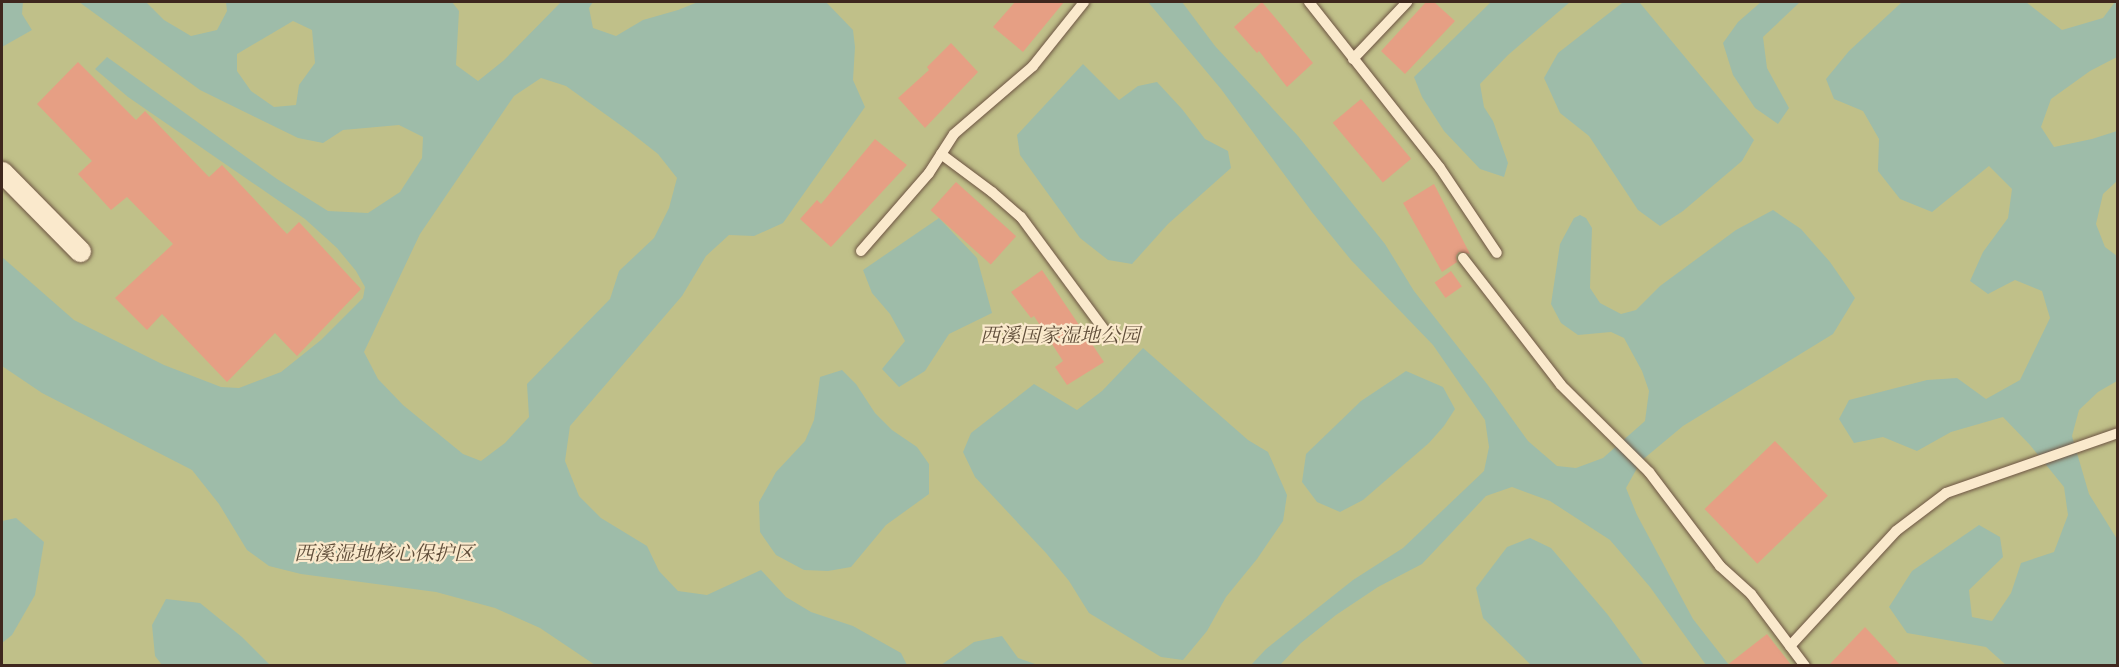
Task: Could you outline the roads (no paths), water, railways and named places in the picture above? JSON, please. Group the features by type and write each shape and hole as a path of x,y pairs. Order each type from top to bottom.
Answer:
{"street":[{"path":"2,172 80,251"}],"lane":[{"path":"861,251 929,173 954,134 1033,66 1084,2"},
{"path":"1309,2 1440,168 1497,253"},
{"path":"1353,59 1407,2"},
{"path":"941,154 1022,217 1105,331"},
{"path":"1463,258 1561,386 1649,472 1720,566 1751,594 1805,666"},
{"path":"1790,646 1896,531 1946,494 2118,433"}],"park label":[{"name":"西溪国家湿地公园","path":"1060,334"},
{"name":"西溪湿地核心保护区","path":"384,552"}]}
